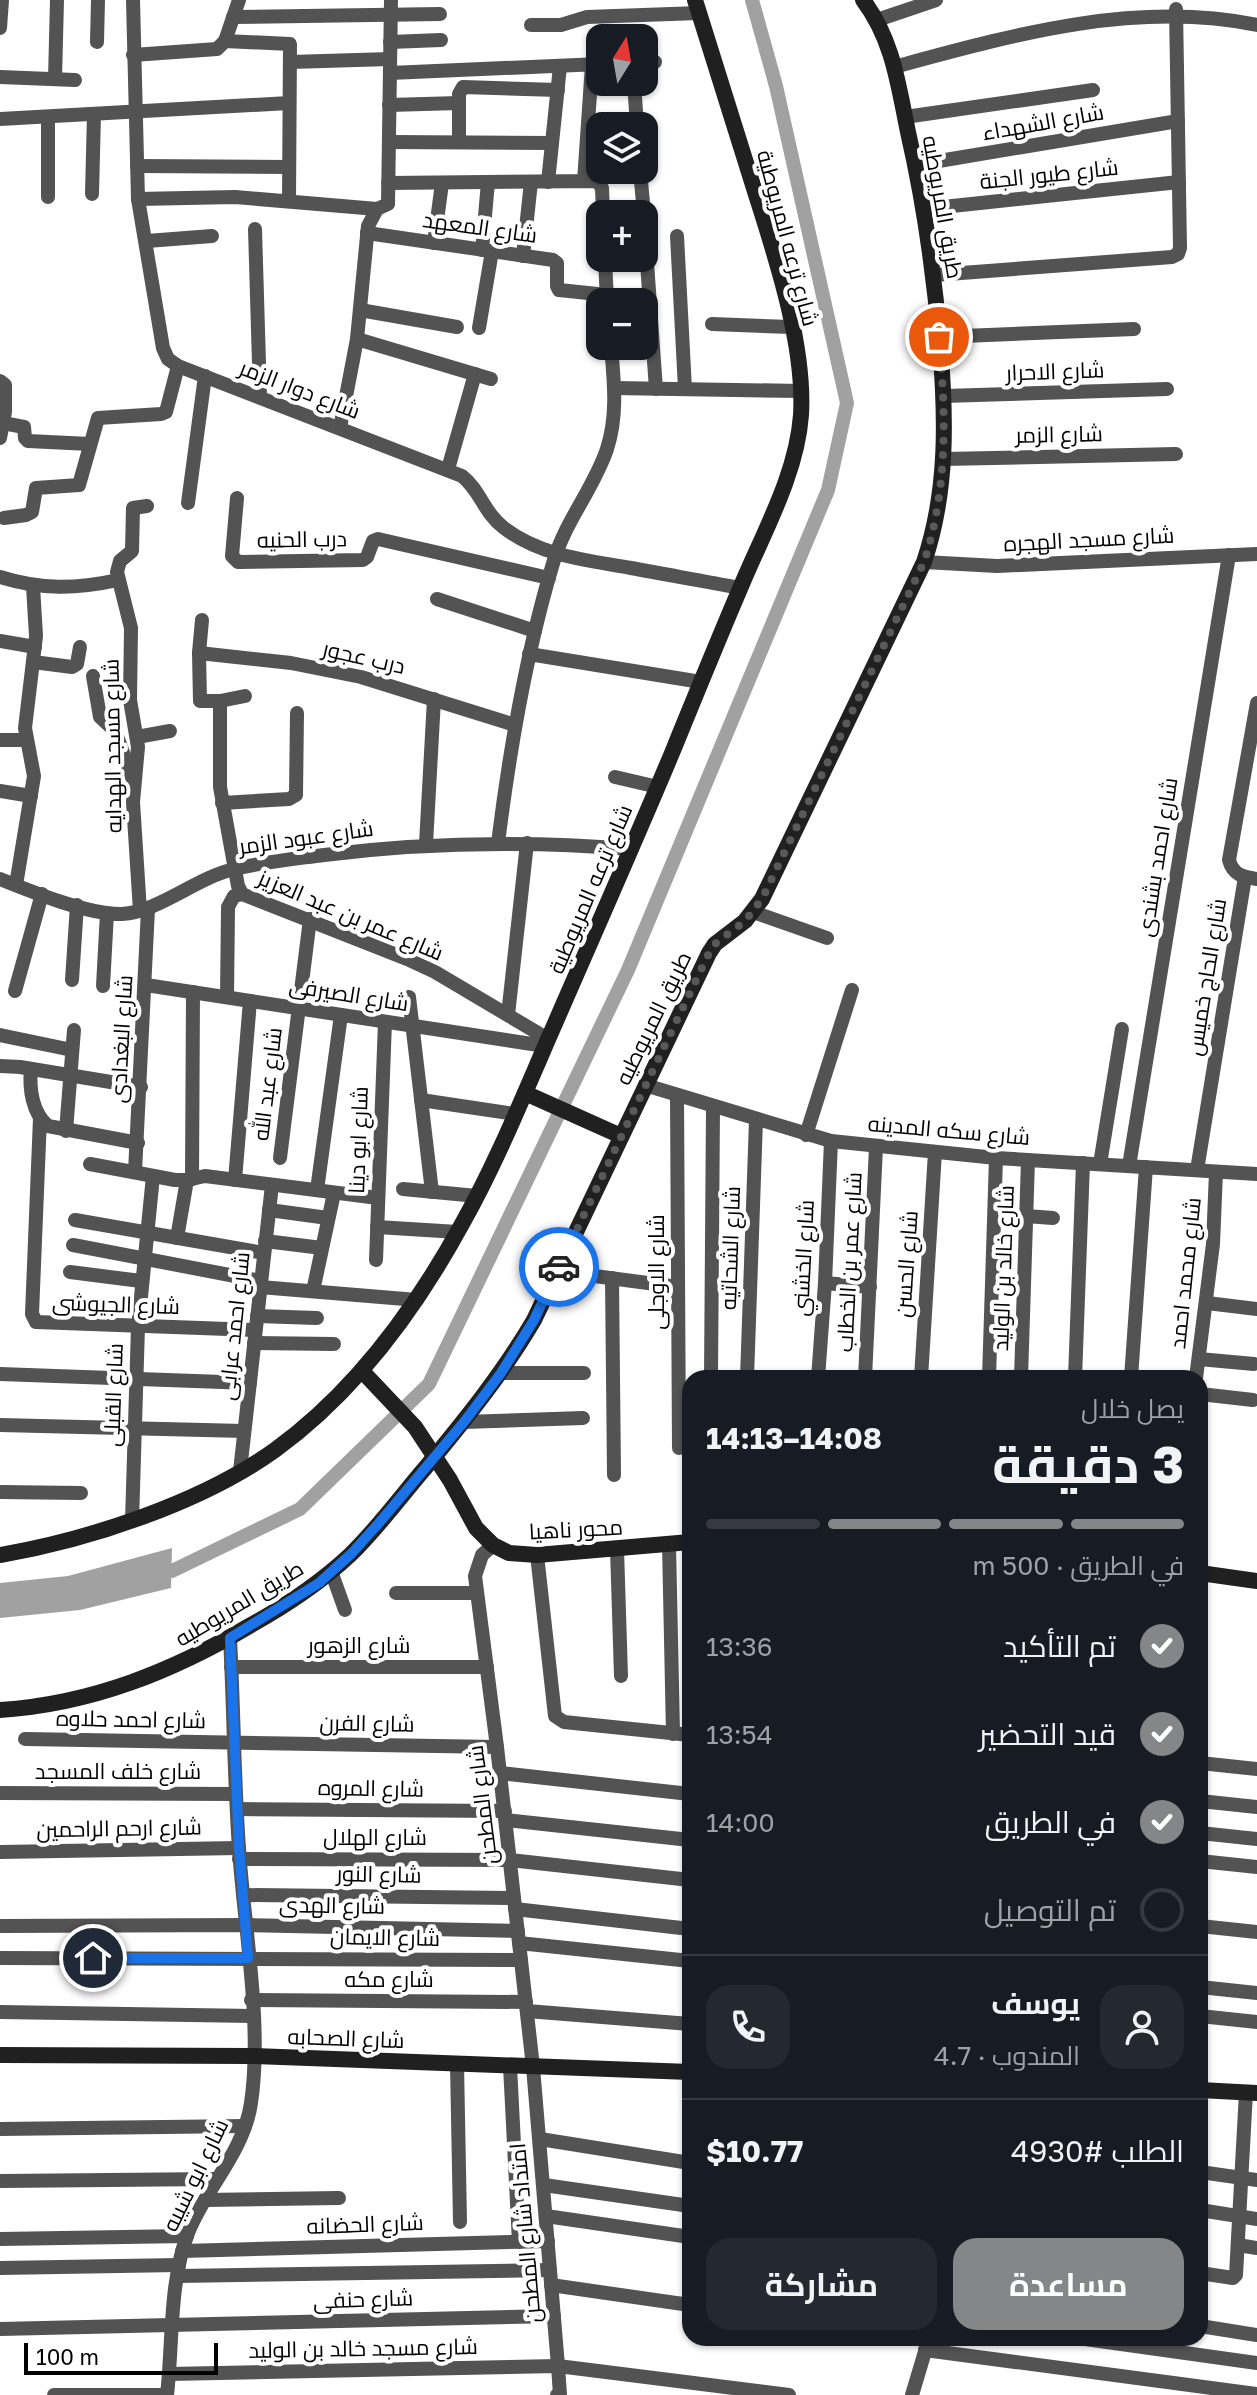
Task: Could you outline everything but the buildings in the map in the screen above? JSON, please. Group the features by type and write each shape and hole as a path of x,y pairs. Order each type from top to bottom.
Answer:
{"street":[{"path":"0,28 2,0"},
{"path":"55,79 57,0"},
{"path":"97,42 98,0"},
{"path":"4,518 32,512 36,488 79,485 98,418 161,414 170,407 178,366 164,354 138,199 133,0"},
{"path":"133,55 217,49 225,41 239,0"},
{"name":"طريق المريوطيه","path":"0,1710 99,1695 181,1663 279,1610 352,1553 464,1422 501,1373 534,1320 709,953 715,944 753,912 762,899 924,562 931,540 944,459 944,396 935,275 924,209 894,67 881,26 863,0"},
{"path":"881,26 936,0"},
{"path":"233,17 391,7 440,14"},
{"path":"138,199 235,197 377,209 388,206 391,7"},
{"path":"531,25 561,25 587,17 697,7"},
{"name":"شارع ترعه المريوطية","path":"0,1555 80,1537 132,1521 240,1471 274,1450 367,1376 458,1232 515,1114 531,1096 547,1043 632,849 740,588 791,463 799,431 801,391 780,272 697,7"},
{"path":"894,67 1118,10 1176,9 1257,25"},
{"path":"935,275 1172,257 1178,254 1176,9"},
{"path":"390,42 441,40"},
{"path":"225,41 288,43 289,200"},
{"path":"290,62 390,66 586,65"},
{"path":"548,182 560,66"},
{"path":"0,77 75,80"},
{"path":"459,142 459,92 465,86 558,90"},
{"path":"905,117 1093,90"},
{"path":"584,181 593,96"},
{"path":"0,119 289,103"},
{"path":"389,105 459,103"},
{"path":"92,194 94,114"},
{"path":"48,117 48,197"},
{"name":"شارع الشهداء","path":"915,165 1178,121"},
{"path":"389,142 552,143"},
{"path":"137,166 289,167"},
{"path":"388,183 584,181 600,183 602,200"},
{"path":"479,328 487,250 488,182"},
{"path":"523,256 531,182"},
{"name":"شارع طيور الجنة","path":"924,209 1179,182"},
{"path":"434,243 442,183"},
{"path":"340,428 357,339 367,233 377,209"},
{"path":"255,229 260,397"},
{"name":"شارع المعهد","path":"367,233 557,262 559,290 586,295"},
{"path":"147,241 212,236"},
{"path":"677,236 685,389"},
{"path":"648,272 656,389"},
{"path":"360,310 457,327"},
{"path":"712,324 791,327"},
{"path":"939,337 1134,329"},
{"path":"357,339 491,379"},
{"path":"498,843 529,654 555,555 606,451 614,418 612,360"},
{"name":"شارع دوار الزمر","path":"178,366 448,469 469,481 488,514 501,526 555,555 740,588"},
{"path":"448,469 475,374"},
{"path":"188,503 205,376"},
{"path":"0,381 5,385 2,430 24,427 28,441 90,444"},
{"path":"614,388 801,391"},
{"name":"شارع الاحرار","path":"944,396 1167,389"},
{"name":"شارع الزمر","path":"944,459 1176,454"},
{"name":"درب الحنيه","path":"237,498 232,556 236,561 363,560 374,540 549,578"},
{"path":"0,577 33,586 73,588 118,580 117,566 132,551 133,509 147,506"},
{"name":"شارع مسجد الهجره","path":"924,562 997,566 1257,554"},
{"name":"شارع احمد بشندى","path":"1129,1166 1229,555"},
{"name":"شارع مسجد الهدايه","path":"118,580 131,628 130,700 137,737 134,784 144,910"},
{"path":"5,885 31,796 34,767 26,740 34,655 33,586"},
{"path":"437,599 535,631"},
{"path":"202,620 200,701 245,696"},
{"path":"0,641 72,667 77,664 80,647"},
{"name":"درب عجور","path":"199,653 304,665 386,683 515,725"},
{"path":"529,654 701,682"},
{"path":"93,676 100,717 115,731 134,784"},
{"path":"426,844 434,699"},
{"name":"شارع عمر بن عبد العزيز","path":"220,701 222,803 242,894 435,972 508,1015 547,1043"},
{"name":"شارع الحاج خميس","path":"1197,1170 1251,878 1234,871 1229,860 1257,703"},
{"path":"222,803 292,799 296,795 297,713"},
{"path":"137,737 170,731"},
{"path":"0,740 26,740"},
{"path":"615,777 658,787"},
{"path":"0,791 31,796"},
{"name":"شارع عبود الزمر","path":"5,885 107,913 144,910 201,881 235,869 366,850 426,844 498,843 632,849"},
{"path":"508,1015 527,843"},
{"path":"15,991 42,894"},
{"path":"227,997 228,907 234,896 242,894"},
{"path":"72,980 77,905"},
{"name":"شارع البغدادى","path":"135,1172 146,985 144,910"},
{"path":"753,912 827,938"},
{"path":"103,986 107,913"},
{"name":"شارع عبد الله","path":"280,1158 310,919"},
{"name":"شارع الصيرفى","path":"146,985 385,1022 547,1043"},
{"path":"806,1135 852,990"},
{"path":"177,1238 189,1180 193,992"},
{"path":"409,997 432,1192"},
{"path":"235,1180 250,1001"},
{"path":"317,1190 341,1015"},
{"name":"شارع ابو دينا","path":"376,1260 385,1022"},
{"path":"1100,1164 1122,1029"},
{"path":"66,1131 74,1030"},
{"path":"0,1035 72,1050"},
{"path":"0,1066 141,1087"},
{"path":"31,1069 31,1088 40,1118 48,1126 138,1143"},
{"name":"شارع سكه المدينه","path":"645,1085 831,1141 996,1158 1257,1173"},
{"path":"531,1096 621,1136"},
{"name":"شارع الاوجلى","path":"677,1096 679,1448"},
{"path":"421,1100 515,1114"},
{"path":"711,1370 713,1107"},
{"name":"شارع الجيوشى","path":"40,1118 34,1319 41,1324 255,1330"},
{"name":"شارع الشحاتيه","path":"747,1370 756,1120"},
{"name":"شارع الخشني","path":"819,1370 831,1141"},
{"name":"شارع عمر بن الخطاب","path":"865,1370 876,1147"},
{"name":"شارع الحسن","path":"921,1370 935,1152"},
{"path":"989,1370 996,1158"},
{"name":"شارع خالد بن الوليد","path":"1021,1370 1028,1160"},
{"path":"1075,1370 1083,1163"},
{"path":"90,1164 153,1176 189,1180 205,1176 378,1198"},
{"path":"1132,1370 1146,1167"},
{"name":"شارع محمد احمد","path":"1197,1370 1215,1221 1216,1172"},
{"name":"شارع القبلى","path":"132,1521 138,1327 153,1176"},
{"name":"شارع احمد عرابى","path":"240,1471 272,1185"},
{"path":"403,1189 477,1196"},
{"path":"313,1291 334,1193"},
{"path":"269,1210 328,1218"},
{"path":"1026,1216 1053,1218"},
{"path":"75,1220 177,1238 265,1247 322,1248"},
{"path":"377,1227 458,1232"},
{"path":"73,1245 260,1284 417,1300"},
{"path":"557,1271 678,1287"},
{"path":"70,1272 141,1281"},
{"path":"612,1278 614,1475"},
{"path":"825,1283 870,1287"},
{"path":"1207,1303 1257,1309"},
{"path":"255,1330 317,1318"},
{"path":"255,1330 334,1344"},
{"path":"1199,1359 1254,1364"},
{"path":"501,1373 584,1373"},
{"path":"0,1374 250,1383"},
{"path":"367,1376 404,1413 435,1456 476,1528 493,1545"},
{"path":"1208,1395 1253,1400"},
{"path":"464,1422 583,1418"},
{"path":"0,1425 244,1431"},
{"path":"0,1492 81,1493"},
{"name":"محور ناهيا","path":"493,1545 509,1553 537,1555 682,1543"},
{"path":"669,1544 673,1734"},
{"name":"شارع المطحن","path":"493,1545 479,1561 475,1576 533,2067"},
{"path":"617,1549 621,1676"},
{"path":"537,1555 555,1716 564,1722 682,1735"},
{"path":"331,1571 345,1610"},
{"path":"1208,1574 1257,1581"},
{"path":"396,1593 477,1593"},
{"name":"شارع ابو شيبه","path":"167,2395 180,2264 187,2236 245,2126 254,2074 252,2008 239,1854 230,1638"},
{"name":"شارع الزهور","path":"231,1667 487,1667"},
{"name":"شارع احمد حلاوه","path":"25,1739 236,1743"},
{"name":"شارع الفرن","path":"236,1743 497,1747"},
{"path":"1208,1764 1257,1769"},
{"path":"500,1773 682,1793"},
{"name":"شارع خلف المسجد","path":"0,1793 237,1801"},
{"name":"شارع المروه","path":"237,1801 505,1816 682,1839"},
{"path":"1208,1802 1257,1807"},
{"path":"1208,1834 1257,1839"},
{"name":"شارع ارحم الراحمين","path":"0,1852 239,1854"},
{"name":"شارع الهلال","path":"239,1854 510,1860 682,1879"},
{"path":"1208,1862 1257,1867"},
{"name":"شارع النور","path":"243,1895 515,1903 682,1928"},
{"name":"شارع الهدى","path":"0,1926 245,1925 519,1937 682,1960"},
{"path":"1208,1927 1257,1932"},
{"name":"شارع الايمان","path":"0,1958 521,1960"},
{"path":"1208,1988 1257,1993"},
{"path":"1208,2014 1217,1989"},
{"name":"شارع مكه","path":"0,2012 526,2006 682,2023"},
{"path":"1208,2017 1257,2022"},
{"name":"شارع الصحابه","path":"0,2055 253,2056 682,2072"},
{"path":"457,2064 460,2222"},
{"path":"510,2066 519,2242"},
{"name":"امتداد شارع المطحن","path":"533,2067 559,2395"},
{"path":"1208,2090 1252,2092 1250,2179 1240,2216 1235,2276 1208,2274"},
{"path":"0,2129 245,2126"},
{"path":"540,2139 682,2162"},
{"path":"1208,2173 1250,2179"},
{"path":"0,2181 217,2179"},
{"path":"544,2185 682,2205"},
{"path":"205,2200 339,2198"},
{"path":"1208,2211 1257,2219"},
{"path":"546,2216 682,2236"},
{"path":"0,2239 187,2236"},
{"name":"شارع الحضانه","path":"180,2264 548,2241"},
{"path":"1238,2245 1257,2248"},
{"path":"0,2268 180,2264 551,2277 682,2303"},
{"name":"شارع حنفى","path":"0,2329 554,2316"},
{"path":"1208,2327 1257,2335"},
{"path":"912,2395 925,2346"},
{"path":"957,2346 1257,2394"},
{"path":"1135,2346 1257,2363"},
{"name":"شارع مسجد خالد بن الوليد","path":"169,2374 558,2366 789,2395"},
{"path":"54,2395 167,2395"}],"shaded area":[{"path":"172,1548 171,1588 80,1610 0,1618 0,1583 68,1576"}],"waterway":[{"path":"172,1571 300,1509 429,1384 628,970 828,490 847,403 776,86 752,0"}],"way so far":[{"path":"559,1267 709,953 715,944 745,921 762,899 924,562 931,540 944,459 945,405 939,337"}],"route":[{"path":"93,1958 248,1958 239,1848 230,1638 319,1583 379,1523 501,1373 534,1320 559,1267"}]}
